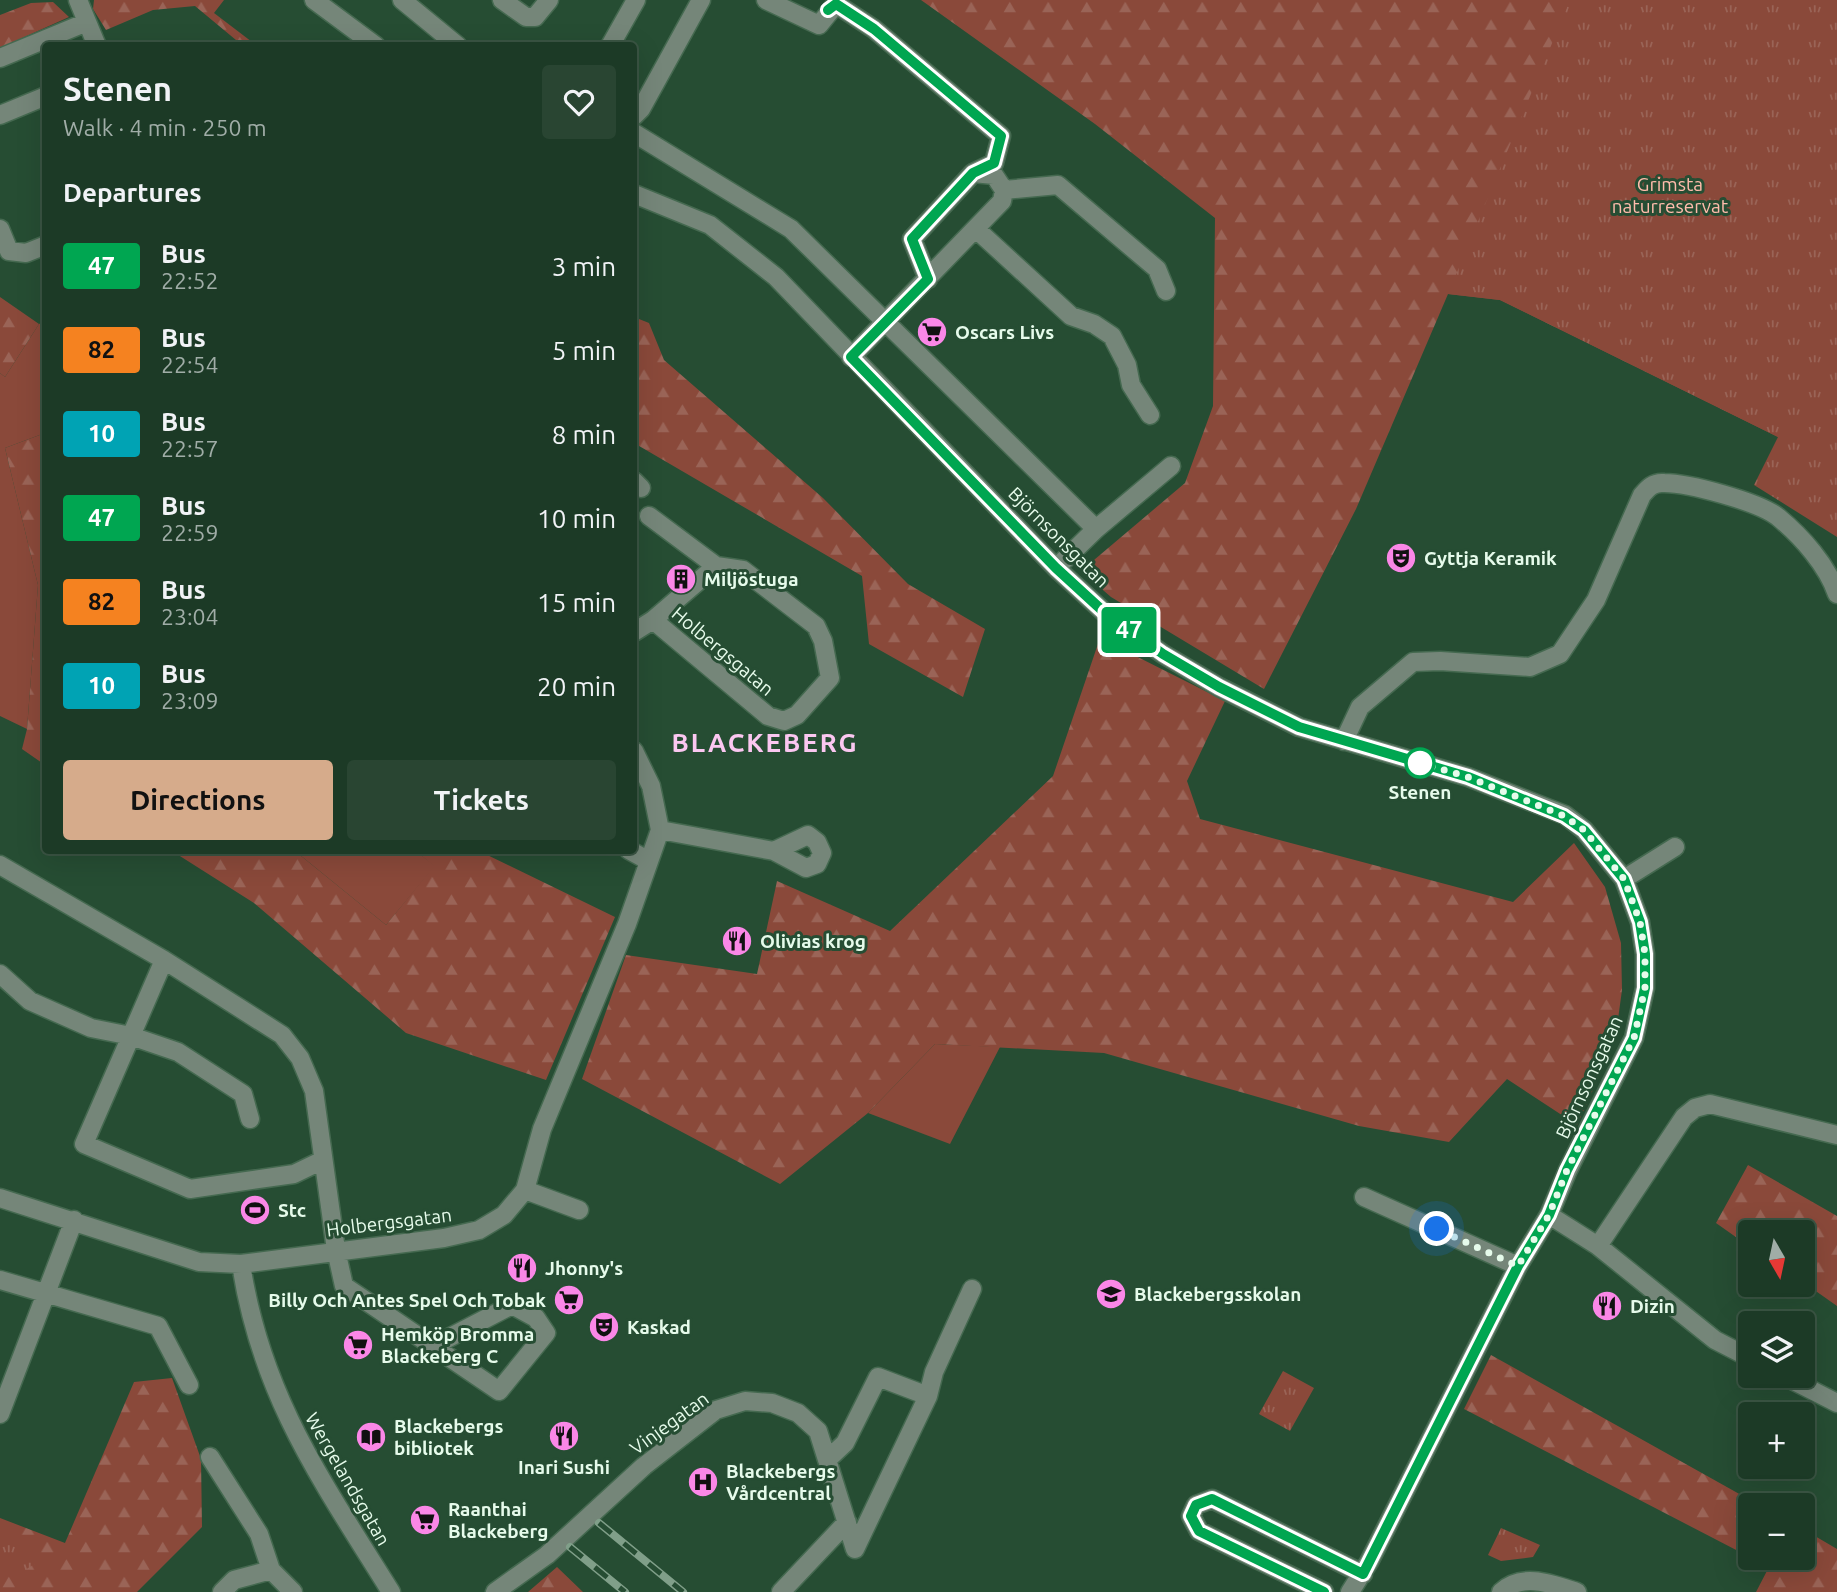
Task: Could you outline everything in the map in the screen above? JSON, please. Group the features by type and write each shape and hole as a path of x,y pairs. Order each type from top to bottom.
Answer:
{"street":[{"path":"78,0 95,42"},
{"path":"314,0 371,42"},
{"path":"402,0 453,42"},
{"path":"502,0 526,16 535,17 549,0"},
{"path":"612,42 636,0"},
{"path":"637,113 701,0"},
{"path":"766,0 819,25 828,10 836,4 874,29 1001,136 994,163 973,173 912,239 928,279"},
{"path":"0,58 87,22"},
{"path":"0,115 42,98"},
{"name":"Björnsonsgatan","path":"637,135 791,229 1096,529"},
{"path":"851,357 1002,201 1004,190 994,176 973,173"},
{"path":"1004,190 1058,185 1157,269 1166,291"},
{"name":"Björnsonsgatan","path":"637,195 710,225 776,277 1056,568 1104,612 1163,654 1219,687 1299,727 1468,777 1564,816 1584,830 1624,879 1640,922 1645,954 1645,988 1634,1038 1567,1170 1549,1215 1518,1266 1363,1574 1350,1592"},
{"path":"0,229 9,251 26,253 42,247"},
{"path":"976,229 1070,316 1094,324 1112,336 1128,365 1131,385 1150,415"},
{"path":"1056,568 1096,529 1171,466"},
{"path":"1344,741 1360,707 1413,662 1440,661 1530,667 1560,654 1596,600 1642,495 1650,485 1663,482 1726,495 1777,516 1829,571 1837,594"},
{"path":"649,516 716,566"},
{"name":"Holbergsgatan","path":"637,630 653,620 716,566 743,570 816,626 823,641 831,678 797,715 784,721 768,716 653,620"},
{"path":"637,757 651,786 660,830 774,851"},
{"name":"Holbergsgatan","path":"0,1198 199,1262 241,1264 444,1238 480,1230 504,1215 525,1190 542,1129 627,924 660,830"},
{"path":"1624,879 1675,848"},
{"path":"636,854 649,861"},
{"path":"0,865 164,960 282,1035 300,1058 314,1091 335,1251 344,1286 499,1391 546,1333 536,1318 512,1305 433,1346"},
{"path":"164,960 84,1144 190,1189 295,1174 323,1160"},
{"path":"0,974 30,1000 91,1028 131,1036 178,1052 243,1094 250,1119"},
{"path":"1598,1246 1684,1117 1695,1108 1710,1104 1837,1135"},
{"path":"525,1190 579,1210"},
{"path":"1364,1197 1518,1266"},
{"path":"1549,1215 1598,1246 1715,1340 1738,1352"},
{"path":"0,1414 74,1220"},
{"name":"Wergelandsgatan","path":"241,1264 257,1343 300,1445 391,1592"},
{"path":"0,1280 158,1326 189,1385"},
{"path":"827,1460 845,1443 878,1377 929,1396 934,1371 972,1289"},
{"path":"1808,1388 1837,1403"},
{"name":"Vinjegatan","path":"495,1592 547,1555 644,1466 716,1410 745,1401 772,1403 798,1413 818,1431 855,1549 929,1396"},
{"path":"209,1457 260,1534 271,1570 293,1592"},
{"path":"1324,1592 1199,1531 1191,1516 1196,1505 1212,1499 1363,1574"},
{"path":"781,1592 847,1522"},
{"path":"222,1592 234,1580 271,1570"},
{"path":"1501,1592 1510,1583 1532,1580 1577,1592"}],"green space":[{"path":"94,0 224,0 214,13 252,42 238,42 195,6 153,10 106,30 93,9"},
{"path":"921,0 1837,0 1837,482 1778,437 1500,300 1448,294 1356,509 1264,689 1111,597 1081,571 1185,483 1213,406 1215,218 1095,124"},
{"name":"Grimsta naturreservat","path":"1570,0 1837,0 1837,537 1754,485 1778,437 1500,300 1448,294"},
{"path":"53,2 69,17 0,48 0,15 31,3"},
{"path":"0,297 39,324 5,377 0,373"},
{"path":"637,318 649,323 664,360 823,498 908,584 985,629 963,697 869,644 862,576 637,445"},
{"path":"42,322 42,434 5,448 38,585 27,729 0,716 0,373 5,377"},
{"path":"42,434 42,763 22,749 27,729 38,585 5,448"},
{"path":"1100,638 1225,701 1187,781 1200,819 1513,902 1574,843 1605,887 1621,943 1622,990 1615,1041 1577,1125 1507,1079 1449,1142 1359,1126 1104,1053 935,1044 868,1113 780,1184 582,1079 626,955 757,974 777,881 890,931 1053,776"},
{"path":"177,854 299,854 386,925 434,866 420,854 485,854 615,917 546,1080 406,1033 254,903"},
{"path":"299,854 420,854 435,866 386,925"},
{"path":"935,1044 1000,1047 950,1144 868,1113"},
{"path":"1748,1165 1837,1216 1837,1306 1815,1290 1815,1220 1738,1220 1738,1239 1716,1223"},
{"path":"1491,1355 1738,1493 1738,1551 1464,1409"},
{"path":"1283,1371 1314,1388 1290,1431 1259,1414"},
{"path":"172,1378 201,1459 202,1527 137,1592 0,1592 0,1518 65,1543 134,1382"},
{"path":"1501,1528 1540,1545 1533,1557 1501,1561 1488,1555"},
{"path":"6,1534 34,1541 36,1563 14,1577 0,1565 0,1545"},
{"path":"1815,1536 1837,1549 1837,1592 1756,1592 1767,1570 1815,1570"},
{"path":"557,1567 583,1592 528,1592"}],"railway":[{"path":"599,1523 683,1592"},
{"path":"570,1547 625,1592"}],"bus line":[{"name":"47","path":"828,10 836,4 874,29 1001,136 994,163 973,173 912,239 918,261 928,279 851,357 1056,568 1104,612 1163,654 1219,687 1299,727 1468,777 1564,816 1584,830 1624,879 1640,922 1645,954 1645,988 1634,1038 1567,1170 1549,1215 1518,1266 1363,1574 1212,1499 1196,1505 1191,1516 1199,1531 1324,1592"}],"place":[{"name":"Oscars Livs","path":"932,332"},
{"name":"Gyttja Keramik","path":"1401,558"},
{"name":"Miljöstuga","path":"681,579"},
{"name":"Stenen","path":"1420,763"},
{"name":"Olivias krog","path":"737,941"},
{"name":"Stc","path":"255,1210"},
{"name":"Jhonny's","path":"522,1268"},
{"name":"Blackebergsskolan","path":"1111,1294"},
{"name":"Billy Och Antes Spel Och Tobak","path":"569,1300"},
{"name":"Dizin","path":"1607,1306"},
{"name":"Kaskad","path":"604,1327"},
{"name":"Hemköp Bromma Blackeberg C","path":"358,1345"},
{"name":"Inari Sushi","path":"564,1436"},
{"name":"Blackebergs bibliotek","path":"371,1437"},
{"name":"Blackebergs Vårdcentral","path":"703,1482"},
{"name":"Raanthai Blackeberg","path":"425,1520"}],"district":[{"name":"BLACKEBERG","path":"765,743"}],"route":[{"path":"1420,763 1418,762 1468,777 1544,806 1584,830 1624,879 1640,922 1645,954 1645,988 1634,1038 1567,1170 1549,1215 1518,1266 1437,1229"}]}
